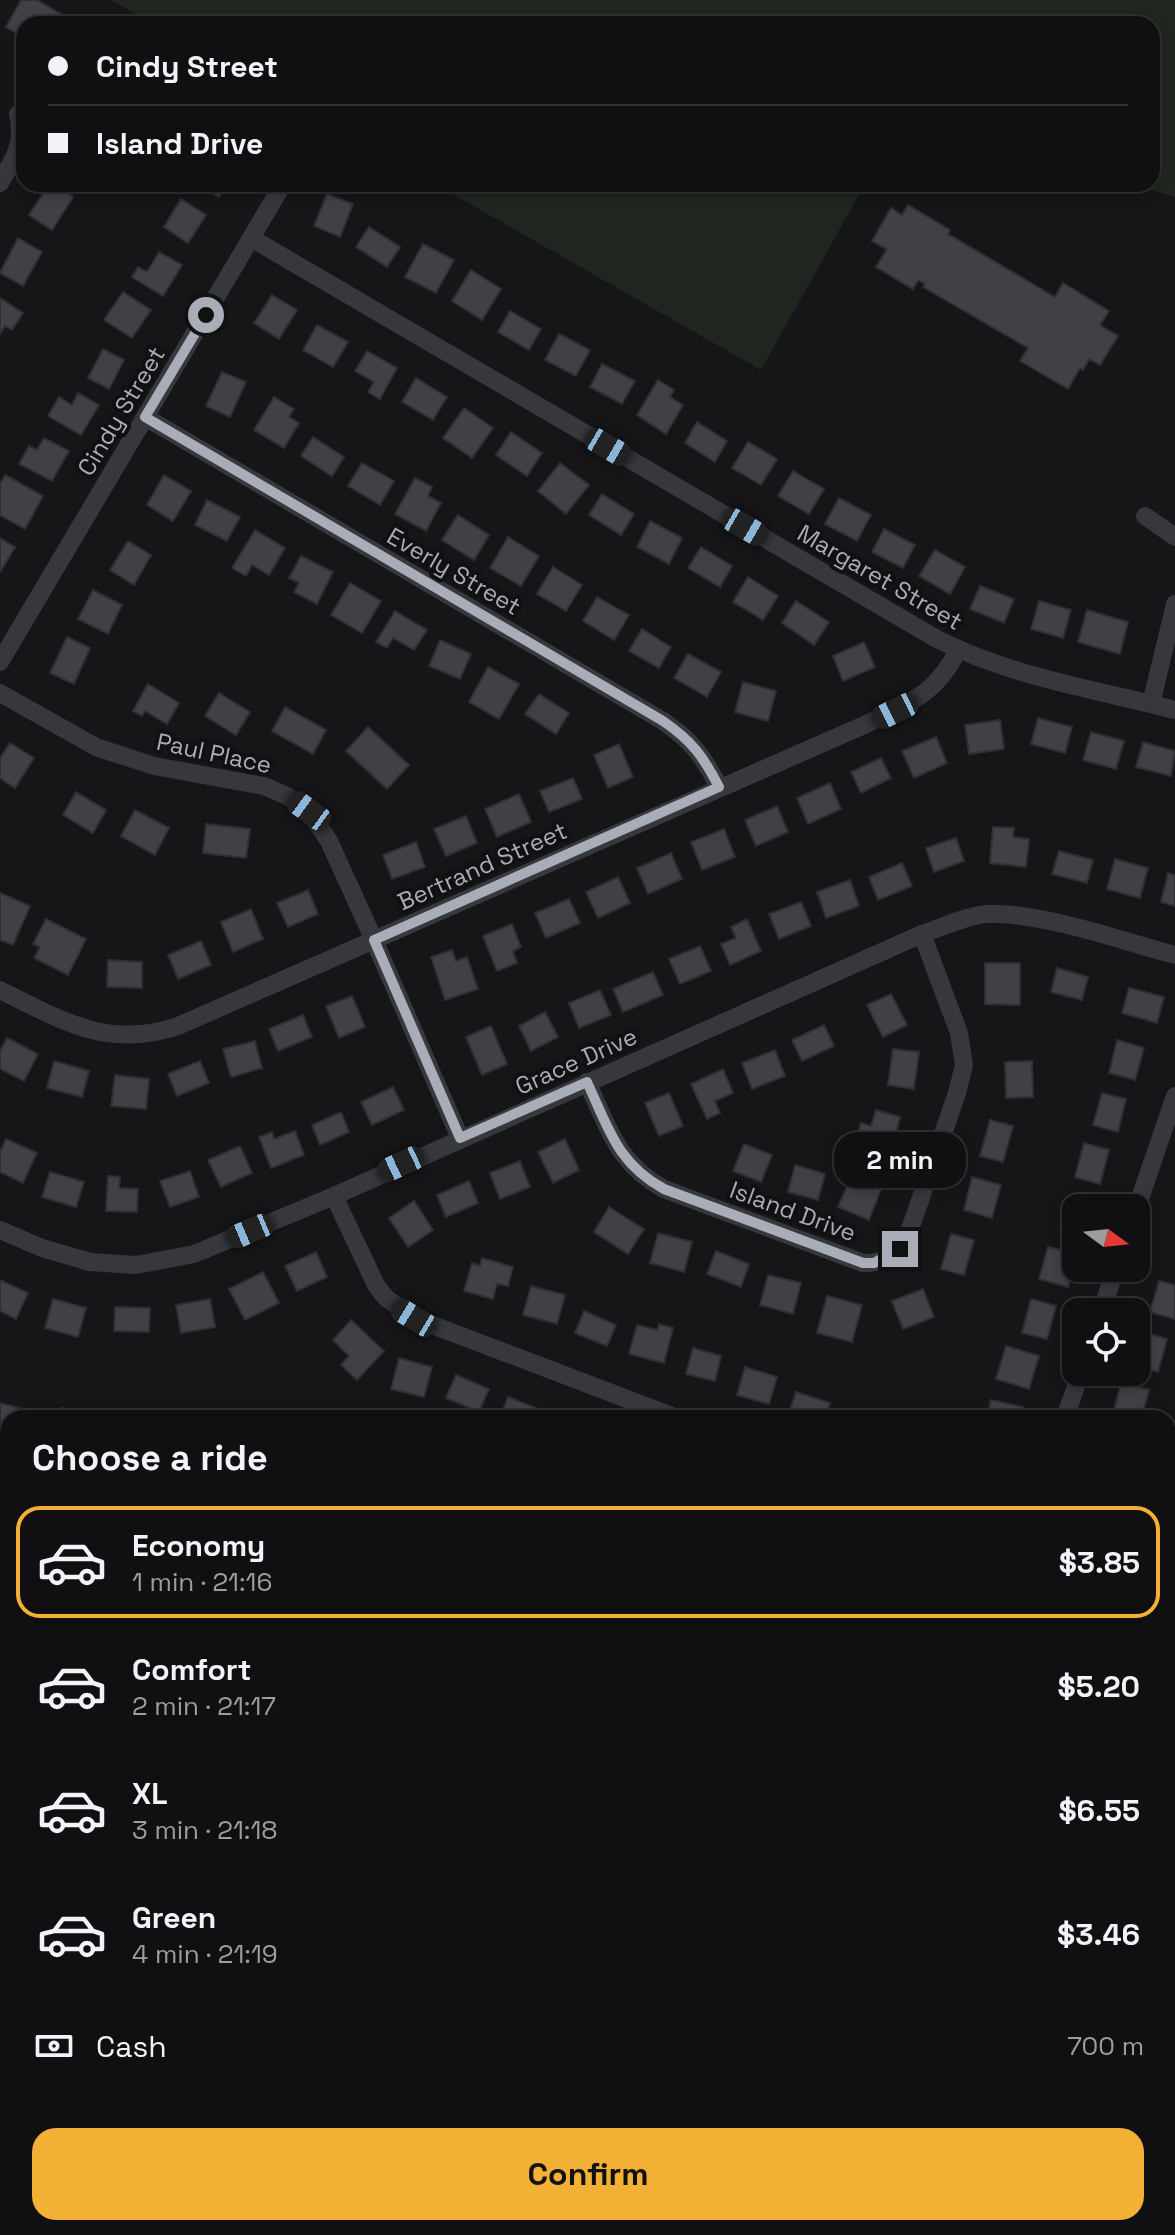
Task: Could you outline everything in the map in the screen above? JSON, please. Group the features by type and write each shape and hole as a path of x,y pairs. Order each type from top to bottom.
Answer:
{"street":[{"path":"0,183 16,152"},
{"name":"Cindy Street","path":"0,662 278,192"},
{"name":"Margaret Street","path":"251,238 958,650 1034,677 1175,710"},
{"name":"Everly Street","path":"145,417 663,721 688,739 705,760 719,787"},
{"path":"1145,516 1175,537"},
{"path":"1151,704 1175,604"},
{"name":"Bertrand Street","path":"0,990 88,1031 143,1036 167,1030 911,703 938,682 958,650"},
{"name":"Paul Place","path":"0,693 96,747 154,766 264,786 287,796 309,811 329,841 460,1138"},
{"name":"Grace Drive","path":"0,1230 42,1248 90,1262 145,1264 194,1254 334,1196 922,934 965,919 998,913 1042,920 1175,955"},
{"name":"Island Drive","path":"587,1082 628,1164 642,1177 664,1189 863,1263 888,1258 900,1249 908,1235 964,1065 959,1033 922,934"},
{"path":"1141,1194 1175,1096"},
{"path":"334,1196 376,1285 397,1307 437,1327 656,1410"},
{"path":"1068,1410 1076,1386"}],"shaded area":[{"path":"111,0 1175,0 1175,197 1158,192 1160,16 139,16"},
{"path":"449,192 861,192 761,370"}],"building":[{"path":"21,0 37,0 61,14 16,16 16,33 6,27"},
{"path":"44,192 66,192 73,197 52,230 29,215"},
{"path":"327,194 353,204 340,237 314,226"},
{"path":"181,199 206,215 188,243 164,227"},
{"path":"908,205 950,230 948,234 1055,297 1063,283 1109,311 1100,325 1118,336 1100,365 1089,359 1068,389 1020,361 1028,348 923,287 925,284 918,280 913,289 876,267 887,249 872,241 891,208 902,215"},
{"path":"369,227 400,247 387,267 356,247"},
{"path":"18,238 42,252 23,286 0,273"},
{"path":"423,244 454,260 436,293 405,277"},
{"path":"159,252 182,265 163,296 132,277 138,267 147,272"},
{"path":"471,270 501,289 482,320 452,301"},
{"path":"123,292 151,310 132,338 104,320"},
{"path":"272,295 297,310 279,339 254,323"},
{"path":"0,298 23,313 12,330 5,326 0,334"},
{"path":"510,311 541,329 529,350 498,332"},
{"path":"317,325 348,342 333,367 303,350"},
{"path":"559,334 590,350 576,376 545,360"},
{"path":"103,349 124,360 109,389 88,378"},
{"path":"367,351 397,368 380,399 368,392 374,382 355,371"},
{"path":"602,364 635,381 622,404 590,387"},
{"path":"222,372 246,382 230,417 206,406"},
{"path":"416,378 447,397 433,420 402,402"},
{"path":"658,380 674,390 670,397 683,405 666,434 637,415"},
{"path":"78,393 99,405 81,435 48,416 59,397 72,405"},
{"path":"274,397 294,409 289,417 299,423 284,448 254,430"},
{"path":"464,408 493,428 472,458 443,438"},
{"path":"697,422 727,441 715,462 685,443"},
{"path":"511,432 542,453 527,476 496,455"},
{"path":"313,437 344,457 332,476 301,456"},
{"path":"44,438 69,451 52,481 19,464 29,446 37,450"},
{"path":"748,442 777,459 761,485 732,468"},
{"path":"362,463 394,481 380,505 348,486"},
{"path":"560,463 589,485 566,514 538,491"},
{"path":"793,471 824,489 809,514 778,496"},
{"path":"5,475 43,496 25,529 0,515 0,484"},
{"path":"164,475 191,491 173,521 147,505"},
{"path":"415,478 432,487 428,496 441,503 426,531 395,514"},
{"path":"602,494 634,514 621,535 589,515"},
{"path":"839,498 871,515 857,541 825,524"},
{"path":"207,500 240,517 227,541 195,525"},
{"path":"458,515 489,535 474,560 442,540"},
{"path":"650,521 682,538 669,564 637,547"},
{"path":"884,529 915,545 903,568 872,552"},
{"path":"255,530 285,548 269,575 252,565 246,576 232,568"},
{"path":"508,537 539,556 521,586 490,568"},
{"path":"0,538 15,547 0,572"},
{"path":"128,541 151,555 134,585 110,570"},
{"path":"701,547 732,566 720,587 688,568"},
{"path":"935,550 965,567 950,594 919,576"},
{"path":"301,556 333,572 317,604 294,592 299,583 289,578"},
{"path":"553,567 582,585 566,611 537,594"},
{"path":"748,577 778,596 763,620 733,602"},
{"path":"350,583 381,601 362,633 331,615"},
{"path":"980,586 1014,599 1004,623 970,609"},
{"path":"93,590 122,605 108,634 78,619"},
{"path":"597,597 629,615 614,640 583,621"},
{"path":"796,601 829,622 814,645 782,623"},
{"path":"1039,601 1071,610 1063,638 1031,629"},
{"path":"1087,610 1128,622 1120,654 1078,642"},
{"path":"395,611 427,630 414,650 393,638 387,648 376,642"},
{"path":"642,629 671,647 659,668 629,651"},
{"path":"67,637 90,648 74,684 50,673"},
{"path":"440,640 471,654 460,679 429,666"},
{"path":"864,642 875,667 843,681 833,656"},
{"path":"688,654 721,672 707,697 674,678"},
{"path":"488,667 519,684 499,719 469,702"},
{"path":"743,682 776,691 768,721 735,712"},
{"path":"148,684 179,703 167,724 145,711 142,716 133,711"},
{"path":"219,693 250,712 236,735 205,716"},
{"path":"539,694 569,713 556,734 525,714"},
{"path":"285,707 326,730 313,754 272,731"},
{"path":"1038,718 1072,727 1065,753 1031,744"},
{"path":"1000,720 1004,749 969,754 965,725"},
{"path":"368,727 409,765 387,789 346,751"},
{"path":"1091,732 1124,741 1116,769 1083,760"},
{"path":"936,737 947,763 914,778 902,751"},
{"path":"1143,742 1175,751 1171,776 1136,767"},
{"path":"10,743 34,758 15,788 0,778 0,758"},
{"path":"619,744 633,777 608,788 594,755"},
{"path":"881,758 891,778 861,793 851,772"},
{"path":"573,778 582,799 549,812 540,791"},
{"path":"830,783 841,809 808,824 797,798"},
{"path":"76,792 106,810 93,833 63,815"},
{"path":"519,794 531,822 497,837 485,809"},
{"path":"777,806 788,832 756,846 745,820"},
{"path":"135,810 169,828 155,855 121,836"},
{"path":"466,816 477,843 446,856 434,829"},
{"path":"206,824 250,829 246,858 203,853"},
{"path":"993,827 1014,828 1013,837 1029,839 1026,867 990,863"},
{"path":"724,829 735,857 702,870 691,842"},
{"path":"956,838 964,861 934,872 926,848"},
{"path":"416,842 425,867 392,879 383,855"},
{"path":"1059,851 1093,860 1087,883 1052,874"},
{"path":"671,853 682,879 648,894 637,868"},
{"path":"1115,859 1148,868 1140,898 1107,889"},
{"path":"902,863 912,886 878,900 869,877"},
{"path":"1168,873 1175,875 1175,906 1161,902"},
{"path":"618,877 630,903 598,918 586,892"},
{"path":"850,880 859,906 826,918 817,892"},
{"path":"308,890 318,914 288,927 277,903"},
{"path":"0,893 30,906 13,945 0,940"},
{"path":"569,899 580,923 546,938 535,913"},
{"path":"801,902 811,926 779,939 769,914"},
{"path":"251,909 263,939 233,952 221,922"},
{"path":"46,919 86,939 68,975 34,958 40,947 33,944"},
{"path":"747,919 761,951 730,965 721,944 736,938 731,927"},
{"path":"512,924 521,947 513,951 517,963 497,971 483,936"},
{"path":"201,941 211,965 178,979 168,955"},
{"path":"700,946 711,971 680,984 669,959"},
{"path":"452,950 456,961 467,957 478,989 445,1000 431,957"},
{"path":"108,960 142,962 142,988 107,987"},
{"path":"985,963 1020,963 1020,1005 985,1004"},
{"path":"1057,968 1088,977 1082,1000 1051,992"},
{"path":"653,972 663,995 623,1012 613,989"},
{"path":"1129,988 1164,997 1157,1023 1122,1013"},
{"path":"600,990 611,1015 579,1028 569,1003"},
{"path":"891,994 907,1025 883,1037 867,1005"},
{"path":"352,996 365,1027 339,1038 326,1006"},
{"path":"545,1012 558,1037 531,1051 519,1026"},
{"path":"303,1015 312,1037 278,1051 269,1029"},
{"path":"824,1025 834,1046 802,1061 792,1040"},
{"path":"491,1026 507,1064 482,1075 466,1037"},
{"path":"7,1038 38,1054 24,1081 0,1069 0,1051"},
{"path":"1117,1040 1144,1048 1135,1080 1109,1073"},
{"path":"255,1041 262,1068 231,1077 223,1049"},
{"path":"893,1049 919,1052 914,1089 888,1085"},
{"path":"775,1050 785,1076 752,1089 742,1063"},
{"path":"54,1061 89,1071 82,1097 47,1088"},
{"path":"200,1061 209,1083 177,1096 168,1074"},
{"path":"1032,1061 1033,1097 1006,1098 1005,1062"},
{"path":"723,1069 733,1093 715,1101 720,1113 707,1119 691,1084"},
{"path":"115,1075 149,1079 146,1109 111,1106"},
{"path":"393,1087 404,1110 372,1125 361,1102"},
{"path":"669,1093 683,1126 659,1136 645,1103"},
{"path":"1102,1093 1126,1099 1118,1132 1093,1125"},
{"path":"876,1110 900,1117 892,1149 856,1139 861,1123 871,1126"},
{"path":"341,1112 349,1132 320,1145 312,1125"},
{"path":"990,1120 1013,1126 1003,1162 980,1156"},
{"path":"295,1131 304,1155 271,1168 259,1137 272,1132 274,1139"},
{"path":"6,1139 37,1153 23,1183 0,1172 0,1152"},
{"path":"565,1139 579,1170 553,1183 538,1152"},
{"path":"1084,1143 1109,1150 1100,1184 1075,1177"},
{"path":"744,1144 772,1155 761,1182 733,1171"},
{"path":"240,1146 252,1173 221,1187 208,1160"},
{"path":"520,1161 530,1187 500,1199 490,1173"},
{"path":"795,1165 825,1174 818,1200 788,1192"},
{"path":"190,1171 199,1197 170,1207 160,1181"},
{"path":"50,1172 84,1182 76,1207 42,1197"},
{"path":"108,1176 120,1177 119,1188 138,1189 137,1212 106,1211"},
{"path":"851,1177 881,1189 869,1220 838,1207"},
{"path":"972,1177 1001,1185 992,1218 964,1210"},
{"path":"469,1181 478,1203 446,1217 437,1195"},
{"path":"414,1201 433,1230 408,1247 389,1218"},
{"path":"609,1207 644,1229 628,1254 594,1232"},
{"path":"658,1233 692,1242 684,1272 650,1263"},
{"path":"951,1234 974,1240 964,1275 941,1269"},
{"path":"1048,1247 1062,1250 1062,1282 1069,1282 1068,1287 1039,1279"},
{"path":"716,1251 749,1264 741,1287 707,1274"},
{"path":"316,1252 327,1277 297,1291 285,1266"},
{"path":"482,1258 513,1267 508,1286 497,1284 493,1299 464,1291 472,1263 480,1266"},
{"path":"263,1272 279,1303 245,1320 229,1289"},
{"path":"768,1275 801,1283 793,1314 760,1305"},
{"path":"0,1280 28,1293 16,1319 0,1311"},
{"path":"1159,1281 1175,1285 1175,1319 1150,1312"},
{"path":"531,1286 565,1295 557,1324 523,1315"},
{"path":"923,1289 934,1317 903,1329 892,1301"},
{"path":"827,1296 862,1305 852,1342 817,1333"},
{"path":"53,1299 86,1308 78,1337 45,1328"},
{"path":"210,1299 215,1327 181,1333 176,1305"},
{"path":"1031,1299 1056,1306 1047,1339 1022,1333"},
{"path":"115,1307 150,1308 149,1332 114,1331"},
{"path":"584,1311 616,1325 607,1346 575,1333"},
{"path":"351,1320 384,1351 357,1380 341,1365 349,1356 333,1340"},
{"path":"659,1324 673,1328 664,1363 629,1354 637,1325 657,1330"},
{"path":"1150,1334 1167,1339 1158,1372 1150,1370"},
{"path":"1006,1346 1039,1356 1029,1389 996,1379"},
{"path":"693,1348 721,1356 715,1381 686,1374"},
{"path":"399,1358 432,1367 424,1397 391,1389"},
{"path":"745,1367 777,1377 769,1404 737,1395"},
{"path":"456,1375 489,1389 480,1410 446,1398"},
{"path":"1120,1386 1149,1390 1143,1410 1114,1410"},
{"path":"796,1392 830,1403 828,1410 790,1410"},
{"path":"508,1397 541,1410 503,1410"},
{"path":"991,1400 1023,1407 1022,1410 989,1410"},
{"path":"0,1403 26,1410 0,1410"}],"route":[{"path":"206,315 145,417 663,721 688,739 705,760 719,787 374,940 460,1138 587,1082 628,1164 642,1177 664,1189 863,1263 888,1258 900,1249"}]}
